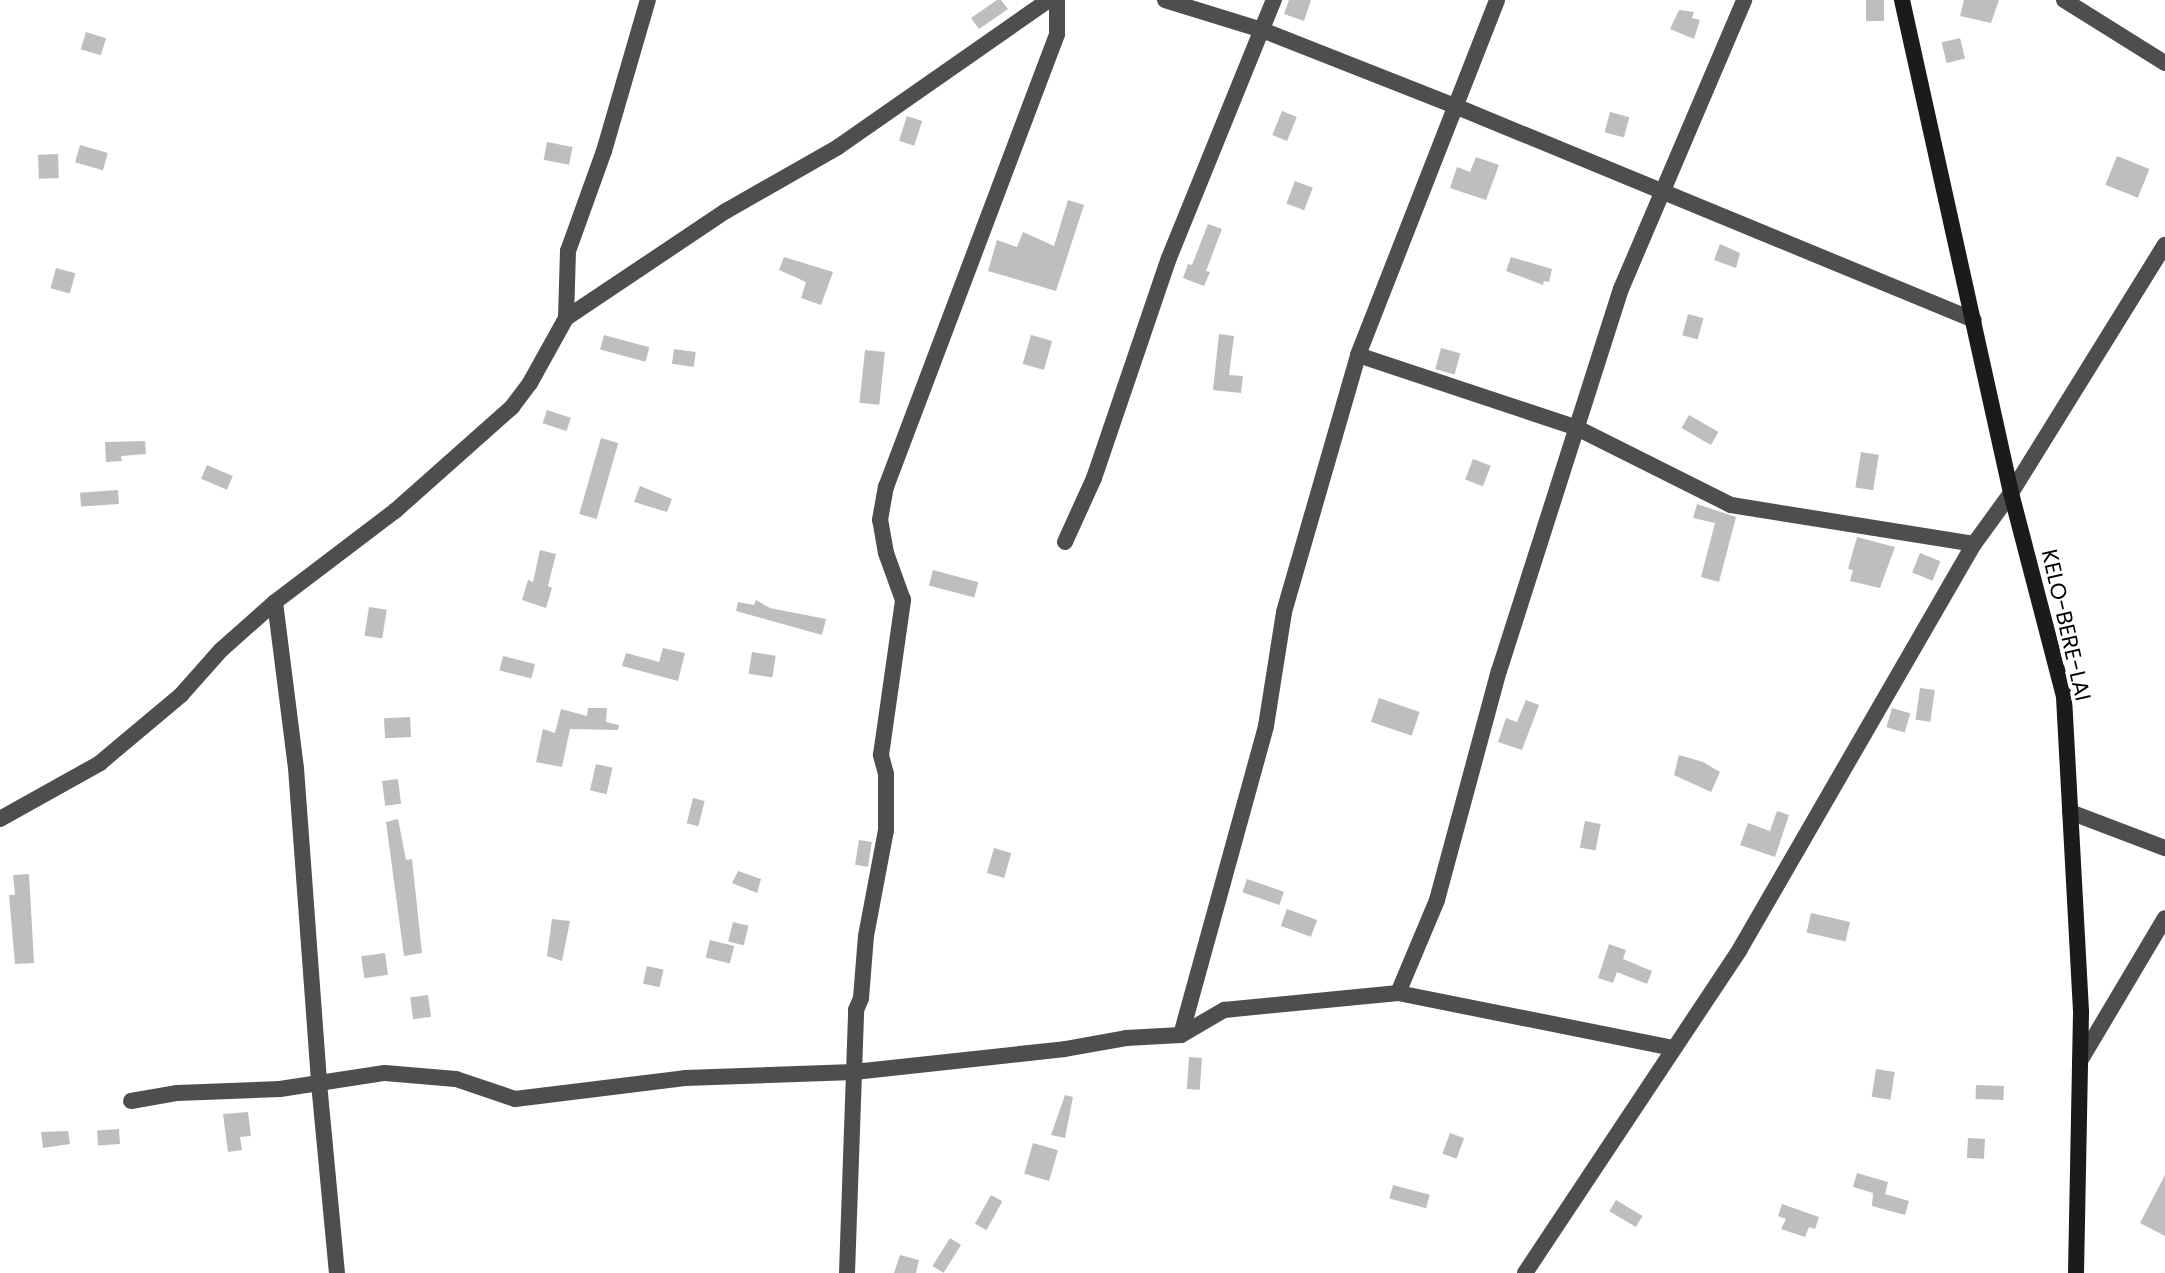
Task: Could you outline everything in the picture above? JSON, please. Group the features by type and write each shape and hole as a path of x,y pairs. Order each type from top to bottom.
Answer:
{"main road":[{"name":"KELO-BERE-LAI","path":"1902,0 2011,493 2064,697 2081,1013 2076,1273"}],"street":[{"path":"566,318 568,251 604,151 648,0"},
{"path":"0,819 100,763 181,695 221,650 275,602 395,511 512,407 530,383 566,318 726,211 838,147 1049,0"},
{"path":"847,1273 856,1010 861,998 866,936 886,830 886,774 881,755 903,600 886,553 880,520 886,487 1057,34 1057,0"},
{"path":"1165,0 1262,30 1455,106 1974,320"},
{"path":"1065,542 1094,478 1169,258 1274,0"},
{"path":"1181,1035 1266,726 1284,612 1358,355 1497,0"},
{"path":"1398,993 1437,900 1499,671 1621,289 1744,0"},
{"path":"2064,0 2165,63"},
{"path":"1525,1273 1740,949 1974,544 2011,493 2165,245"},
{"path":"1358,355 1577,428 1731,505 1974,544"},
{"path":"275,602 296,768 319,1083 337,1273"},
{"path":"2070,812 2165,848"},
{"path":"2080,1061 2165,918"},
{"path":"131,1101 177,1093 280,1089 385,1073 456,1079 515,1099 685,1078 854,1072 1050,1051 1126,1038 1181,1035 1224,1010 1345,995 1398,993 1674,1048"}],"building":[{"path":"1001,0 1008,9 979,29 971,18"},
{"path":"1289,0 1311,0 1304,21 1284,14"},
{"path":"1866,0 1884,0 1884,21 1866,21"},
{"path":"1964,0 1999,0 1991,23 1960,16"},
{"path":"1679,10 1694,12 1692,18 1700,20 1694,39 1670,29"},
{"path":"86,32 106,38 101,55 81,49"},
{"path":"1960,38 1965,58 1947,63 1942,43"},
{"path":"1282,111 1297,117 1287,141 1272,135"},
{"path":"1610,112 1629,117 1624,137 1605,132"},
{"path":"907,116 922,121 914,146 899,141"},
{"path":"547,142 573,147 569,165 544,160"},
{"path":"80,145 108,153 103,170 75,162"},
{"path":"58,154 59,178 39,179 38,155"},
{"path":"2117,156 2149,169 2138,198 2105,185"},
{"path":"1476,157 1499,165 1486,200 1450,188 1457,167 1470,172"},
{"path":"1295,181 1313,188 1304,210 1286,203"},
{"path":"1068,200 1084,205 1056,291 988,271 997,240 1017,247 1023,232 1054,246"},
{"path":"1208,224 1222,229 1206,271 1210,272 1204,286 1183,278 1188,264 1192,265"},
{"path":"1720,244 1740,253 1736,268 1714,260"},
{"path":"784,257 833,272 821,305 801,298 806,282 779,270"},
{"path":"1511,257 1552,269 1549,282 1544,281 1543,285 1506,271"},
{"path":"56,268 75,273 70,293 51,288"},
{"path":"1688,314 1703,318 1698,339 1682,335"},
{"path":"1219,334 1234,336 1229,375 1243,376 1241,393 1213,390"},
{"path":"604,335 649,347 646,362 600,349"},
{"path":"1031,335 1052,341 1044,370 1023,364"},
{"path":"1441,348 1460,353 1455,374 1435,369"},
{"path":"674,349 696,352 694,367 672,364"},
{"path":"865,350 885,352 879,405 859,403"},
{"path":"547,410 571,418 566,431 543,423"},
{"path":"1689,415 1718,432 1711,445 1682,428"},
{"path":"601,438 618,443 597,519 579,514"},
{"path":"145,441 146,454 121,456 122,461 106,462 105,442"},
{"path":"1861,452 1879,455 1873,490 1855,488"},
{"path":"1473,459 1491,466 1483,486 1465,480"},
{"path":"207,465 233,476 227,490 201,479"},
{"path":"640,486 672,499 667,512 634,502"},
{"path":"118,490 119,504 81,507 80,493"},
{"path":"1697,504 1736,517 1719,582 1701,577 1715,523 1693,518"},
{"path":"1857,537 1895,547 1880,588 1850,581 1853,570 1848,569"},
{"path":"540,550 556,554 546,608 522,600 528,580 533,582"},
{"path":"1920,553 1940,561 1933,581 1912,572"},
{"path":"933,570 978,582 974,598 929,585"},
{"path":"756,600 770,608 826,619 822,635 736,611 738,602 754,605"},
{"path":"369,607 387,610 382,638 364,636"},
{"path":"663,648 685,653 678,681 622,666 626,653 659,662"},
{"path":"752,652 776,656 772,677 749,674"},
{"path":"503,656 535,664 531,679 499,671"},
{"path":"1920,688 1935,690 1930,722 1916,720"},
{"path":"1379,698 1420,712 1412,736 1371,722"},
{"path":"1526,700 1539,705 1522,750 1498,742 1506,718 1517,722"},
{"path":"588,708 607,708 606,722 619,725 618,730 570,729 562,767 536,762 543,729 555,733 561,709 587,716"},
{"path":"1892,708 1910,713 1905,732 1886,727"},
{"path":"410,717 411,737 385,738 384,718"},
{"path":"1679,755 1703,762 1720,772 1711,792 1674,775"},
{"path":"596,764 613,768 606,794 590,790"},
{"path":"398,779 401,804 385,806 382,781"},
{"path":"693,798 705,801 698,826 687,823"},
{"path":"1777,811 1789,815 1775,857 1740,845 1748,823 1770,831"},
{"path":"398,819 406,860 412,859 422,953 404,956 386,822"},
{"path":"1585,821 1601,824 1596,851 1580,848"},
{"path":"859,840 872,842 868,867 855,865"},
{"path":"994,848 1011,853 1004,878 987,873"},
{"path":"738,871 761,879 757,893 732,883"},
{"path":"29,874 34,963 15,964 9,895 15,895 13,875"},
{"path":"1247,879 1284,892 1279,905 1242,892"},
{"path":"1287,909 1317,920 1311,937 1281,926"},
{"path":"1811,913 1850,922 1845,941 1807,932"},
{"path":"552,919 570,921 562,961 547,956"},
{"path":"733,922 749,926 744,945 728,941"},
{"path":"710,940 734,946 730,964 706,957"},
{"path":"1609,944 1626,950 1623,959 1652,971 1647,984 1617,972 1613,983 1598,978"},
{"path":"385,953 388,975 364,978 361,956"},
{"path":"647,966 664,970 660,987 643,984"},
{"path":"428,995 431,1017 413,1019 410,998"},
{"path":"1189,1057 1202,1058 1200,1090 1187,1089"},
{"path":"1876,1069 1895,1072 1890,1100 1872,1097"},
{"path":"1976,1085 2004,1086 2003,1100 1976,1099"},
{"path":"1065,1095 1073,1097 1065,1138 1051,1135"},
{"path":"248,1112 251,1136 240,1137 242,1150 228,1152 223,1114"},
{"path":"119,1129 120,1144 98,1145 97,1131"},
{"path":"68,1131 70,1144 43,1148 41,1132"},
{"path":"1450,1133 1464,1138 1457,1159 1442,1154"},
{"path":"1968,1138 1985,1139 1984,1159 1967,1158"},
{"path":"1033,1143 1058,1150 1049,1181 1024,1174"},
{"path":"1857,1173 1888,1182 1885,1194 1909,1201 1905,1215 1872,1206 1873,1193 1853,1187"},
{"path":"2165,1175 2165,1236 2140,1223"},
{"path":"1393,1185 1430,1195 1426,1208 1389,1199"},
{"path":"991,1195 1002,1201 986,1230 975,1224"},
{"path":"1616,1200 1643,1216 1636,1227 1609,1211"},
{"path":"1782,1204 1819,1217 1815,1229 1809,1227 1805,1237 1781,1229 1786,1219 1778,1216"},
{"path":"950,1238 961,1245 944,1273 933,1266"},
{"path":"900,1255 919,1260 916,1273 894,1273"}]}
